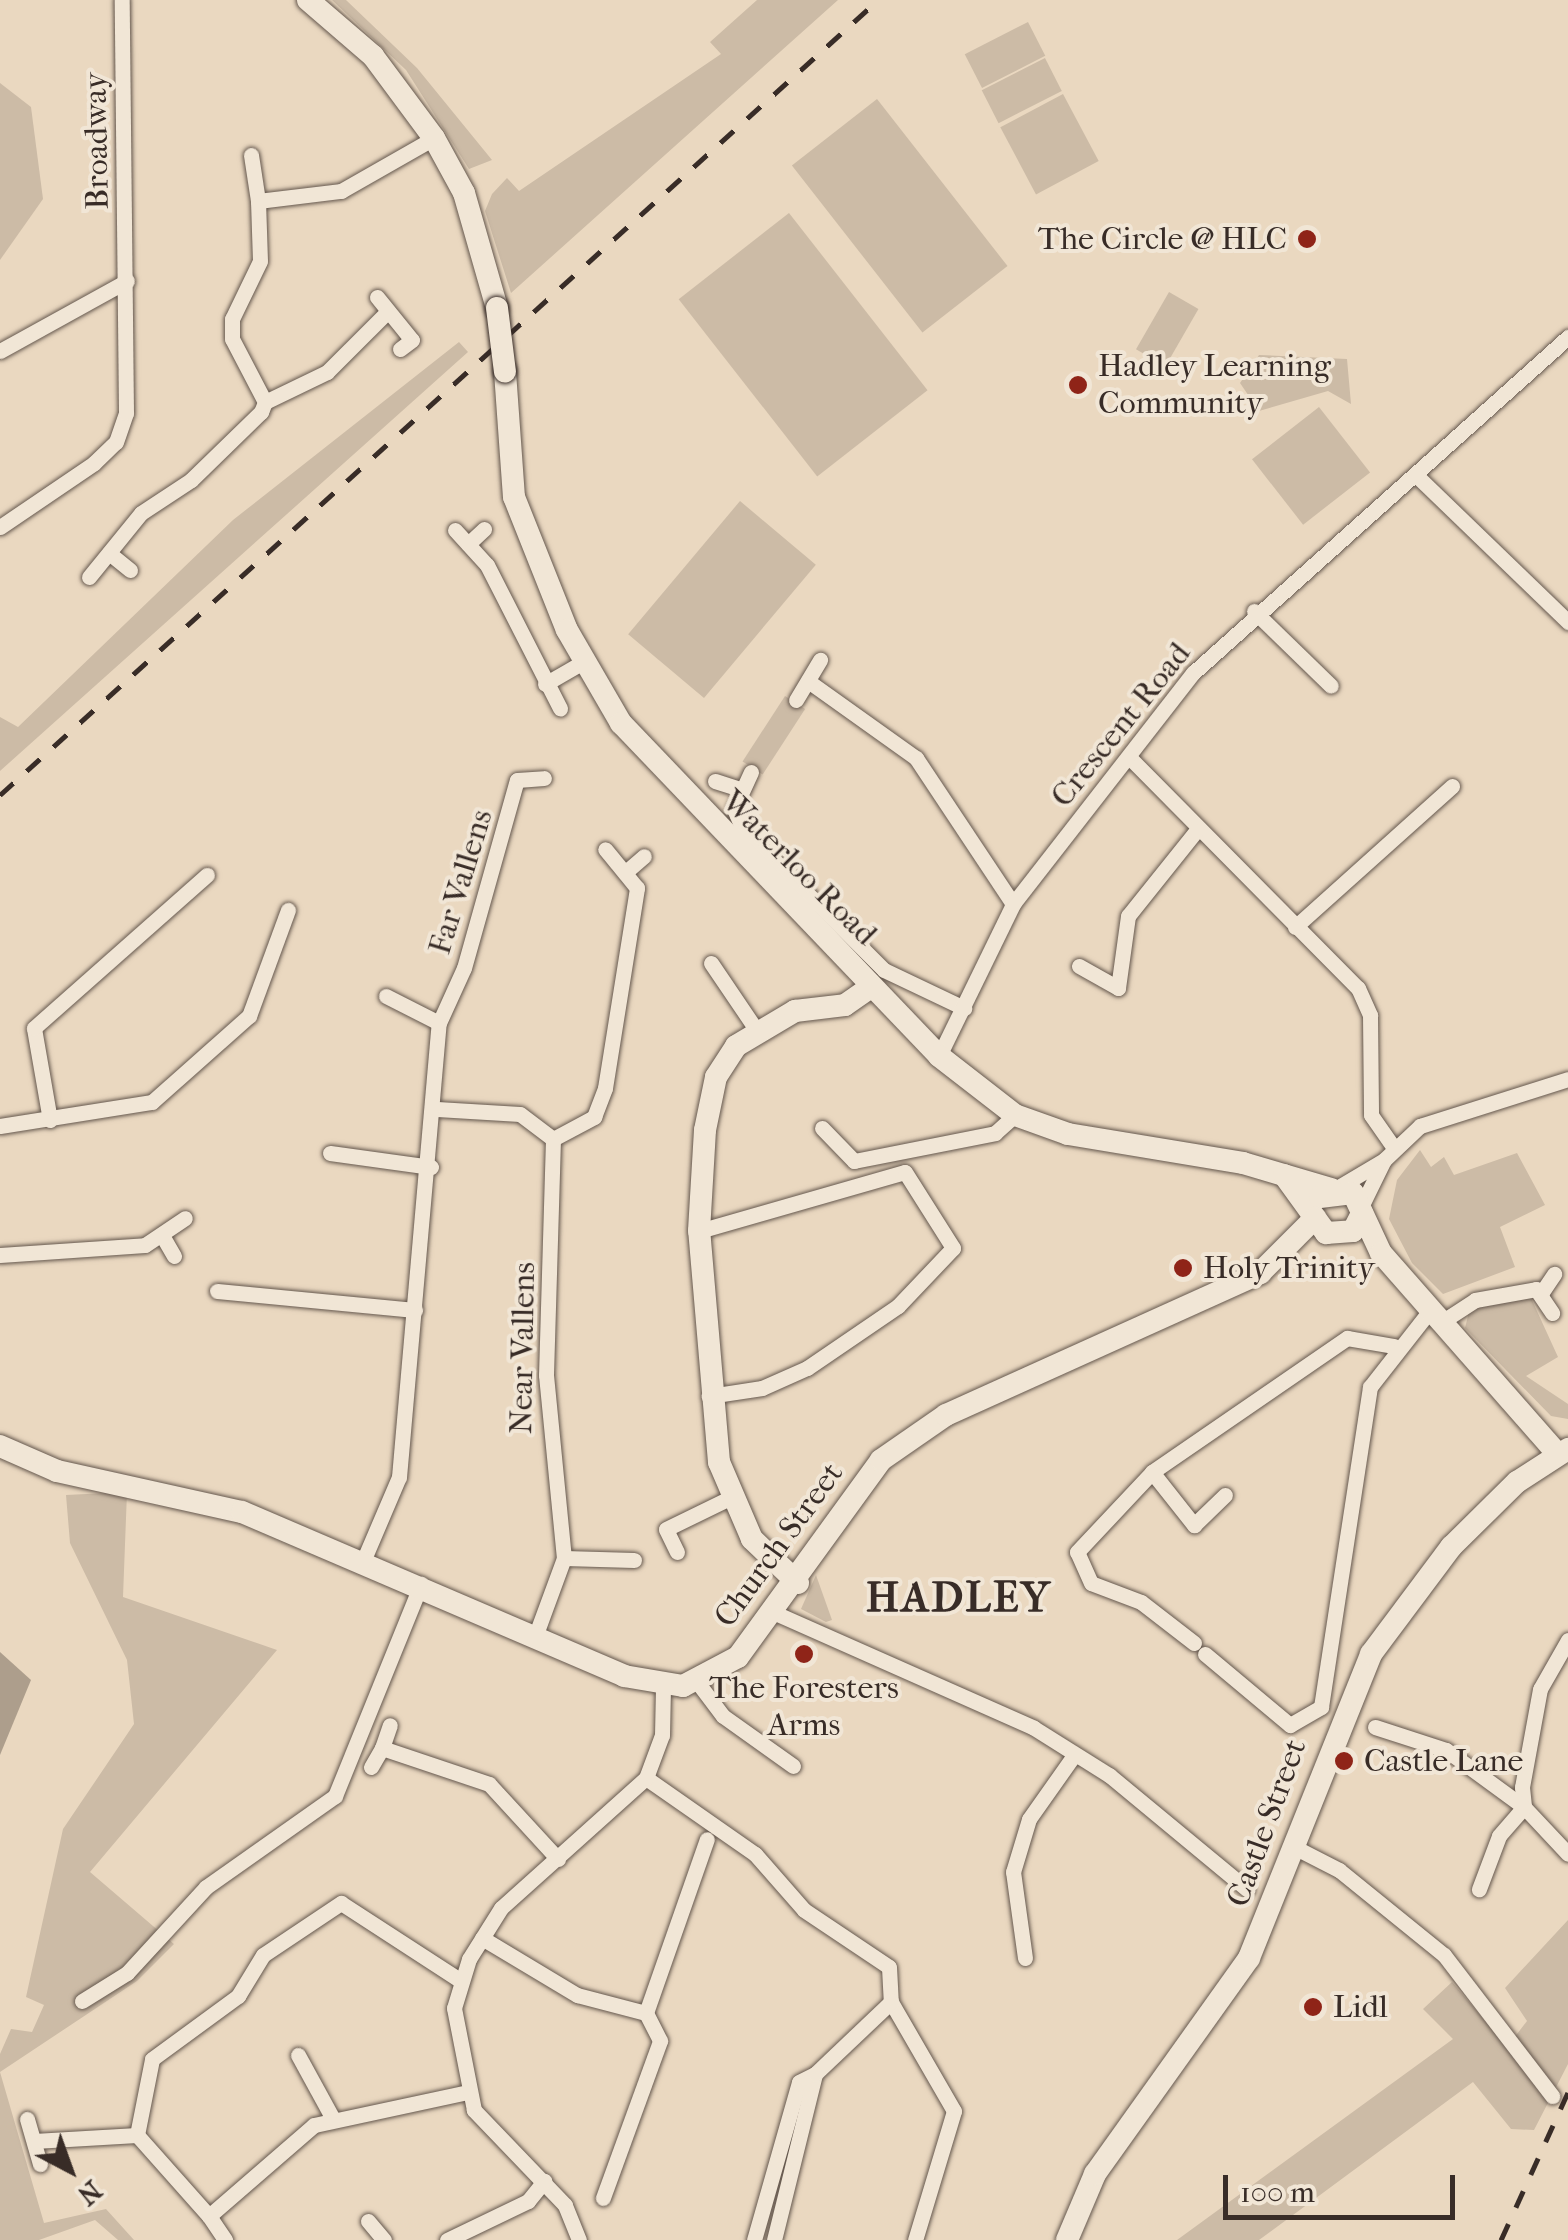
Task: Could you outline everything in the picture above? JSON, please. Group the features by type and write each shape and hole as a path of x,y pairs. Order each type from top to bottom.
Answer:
{"street":[{"name":"Broadway","path":"0,526 116,442 129,392 122,0"},
{"path":"258,202 341,191 434,138 373,56 308,0"},
{"name":"Waterloo Road","path":"434,138 464,193 497,308 514,497 583,662 650,760 939,1056 1015,1116 1068,1134 1334,1188"},
{"path":"251,154 260,262 232,319 232,339 265,402"},
{"path":"0,351 126,281"},
{"path":"89,577 108,553 265,402 326,372 383,304 412,340 400,349"},
{"name":"Crescent Road","path":"939,1056 1013,904 1254,611 1418,481 1568,337"},
{"path":"1418,481 1568,622"},
{"path":"455,530 512,606 545,684 560,708"},
{"path":"468,544 484,530"},
{"path":"108,553 130,570"},
{"path":"1254,611 1331,686"},
{"path":"796,700 820,660"},
{"path":"545,684 583,662"},
{"path":"808,680 916,758 1013,904"},
{"path":"1130,758 1196,831 1358,988 1370,1014 1371,1115 1389,1154"},
{"path":"751,772 739,790 743,829 812,902 907,988 964,1008"},
{"name":"Far Vallens","path":"364,1559 399,1477 437,1109 439,1024 464,968 517,780 544,778"},
{"path":"715,781 739,790"},
{"path":"1296,927 1452,786"},
{"path":"1079,966 1118,988 1128,916 1196,831"},
{"path":"437,1109 520,1114 554,1138 602,1104 637,888 628,870 604,849"},
{"path":"628,870 644,856"},
{"path":"50,1120 34,1028 207,874"},
{"path":"0,1126 143,1108 179,1080 252,1011 288,910"},
{"path":"711,964 758,1031"},
{"path":"798,1584 761,1550 732,1496 708,1396 699,1232 716,1077 758,1031 795,1011 846,1005 871,987"},
{"path":"386,996 439,1024"},
{"path":"1565,1457 1381,1253 1362,1210 1334,1188 1474,1105 1568,1079"},
{"path":"822,1128 854,1160 995,1133 1015,1116"},
{"name":"Near Vallens","path":"535,1637 564,1558 546,1375 554,1138"},
{"path":"330,1154 431,1166"},
{"path":"1344,1236 1362,1210 1389,1154"},
{"path":"699,1232 905,1172 953,1248 898,1306 807,1368 762,1388 708,1396"},
{"path":"1284,1175 1314,1216 1344,1236 1381,1253"},
{"name":"Church Street","path":"664,1688 698,1682 738,1657 798,1584 881,1460 946,1415 1260,1274 1314,1216 1334,1188"},
{"path":"0,1255 162,1237 185,1218"},
{"path":"162,1237 174,1256"},
{"path":"1552,1313 1542,1292 1554,1274"},
{"path":"217,1291 415,1310"},
{"name":"Castle Street","path":"1152,1472 1086,1533 1077,1561 1091,1583 1141,1602 1290,1725 1321,1707 1370,1388 1394,1346 1437,1315 1475,1300 1542,1292"},
{"path":"1225,1495 1194,1524 1152,1472 1346,1338 1394,1346"},
{"path":"0,1446 24,1462 242,1512 364,1559 535,1637 664,1688 662,1735 646,1778 501,1908 461,1981 453,2025 468,2092 492,2135 544,2181 580,2240"},
{"name":"Castle Street","path":"1067,2240 1096,2174 1249,1958 1380,1640 1451,1546 1565,1457"},
{"path":"678,1552 666,1529 732,1496"},
{"path":"564,1558 634,1560"},
{"path":"82,2001 127,1973 206,1887 335,1796 421,1584"},
{"path":"775,1613 1034,1728 1072,1758 1109,1775 1247,1889"},
{"path":"1479,1888 1500,1836 1524,1807 1540,1690 1568,1640"},
{"path":"698,1682 723,1716 792,1766"},
{"path":"370,1768 390,1726"},
{"path":"1375,1727 1446,1750 1524,1807 1568,1854"},
{"path":"382,1748 498,1788 558,1859"},
{"path":"1026,1958 1012,1872 1029,1820 1072,1758"},
{"path":"646,1778 755,1854 804,1910 882,1958 893,1975 890,2002 954,2110 914,2240"},
{"path":"638,2012 707,1839"},
{"path":"1294,1847 1340,1870 1444,1955 1552,2096"},
{"path":"137,2135 152,2059 238,1996 263,1955 341,1903 461,1981"},
{"path":"482,1938 577,1996 638,2012 660,2042 603,2198"},
{"path":"754,2240 798,2082 815,2074 890,2002"},
{"path":"298,2056 332,2117"},
{"path":"774,2240 815,2074"},
{"path":"209,2216 332,2117 468,2092"},
{"path":"27,2119 40,2164"},
{"path":"34,2141 137,2135"},
{"path":"137,2135 209,2216 225,2240"},
{"path":"447,2240 528,2201 544,2181"},
{"path":"368,2221 384,2240"}],"shaded area":[{"path":"332,0 346,0 417,68 492,160 469,169 406,70"},
{"path":"757,0 838,0 511,293 485,211 492,194 507,178 519,191 721,54 710,42"},
{"path":"1028,22 1045,56 982,88 965,54"},
{"path":"1045,58 1062,91 999,123 982,90"},
{"path":"0,83 31,107 43,199 0,260"},
{"path":"1063,94 1099,161 1036,194 1000,127"},
{"path":"877,99 1008,266 922,333 792,165"},
{"path":"789,213 928,390 817,476 679,299"},
{"path":"1169,292 1198,309 1165,366 1136,349"},
{"path":"459,342 468,352 0,771 0,717 18,727 233,520"},
{"path":"1259,355 1347,359 1351,404 1328,391 1259,411 1240,383"},
{"path":"1319,407 1370,472 1303,525 1252,459"},
{"path":"740,501 816,565 704,698 628,634"},
{"path":"785,696 805,709 763,774 743,761"},
{"path":"1420,1150 1431,1167 1444,1157 1454,1175 1517,1153 1545,1205 1500,1227 1515,1267 1443,1294 1412,1263 1389,1219 1397,1180"},
{"path":"1531,1298 1558,1357 1526,1376 1568,1404 1568,1419 1551,1416 1465,1328 1470,1308"},
{"path":"127,1492 123,1597 277,1650 90,1872 174,1944 137,1981 0,2072 0,2054 11,2029 32,2032 44,2005 26,1997 63,1829 134,1724 127,1660 70,1543 66,1495"},
{"path":"816,1575 832,1620 826,1622 801,1609"},
{"path":"0,1652 31,1680 0,1755"},
{"path":"1568,1920 1568,2064 1534,2130 1511,2129 1473,2082 1259,2240 1177,2240 1453,2039 1423,2009 1452,1982 1507,2047 1527,2021 1505,1988"},
{"path":"0,2072 44,2223 106,2209 134,2240 118,2240 95,2220 39,2240 0,2240"}],"railway":[{"path":"0,795 878,0"},
{"path":"1501,2240 1568,2092"}],"place":[{"name":"The Circle @ HLC","path":"1307,239"},
{"name":"Hadley Learning Community","path":"1078,385"},
{"name":"Holy Trinity","path":"1183,1268"},
{"name":"The Foresters Arms","path":"804,1654"},
{"name":"Castle Lane","path":"1344,1761"},
{"name":"Lidl","path":"1313,2007"}],"district":[{"name":"HADLEY","path":"959,1598"}]}
